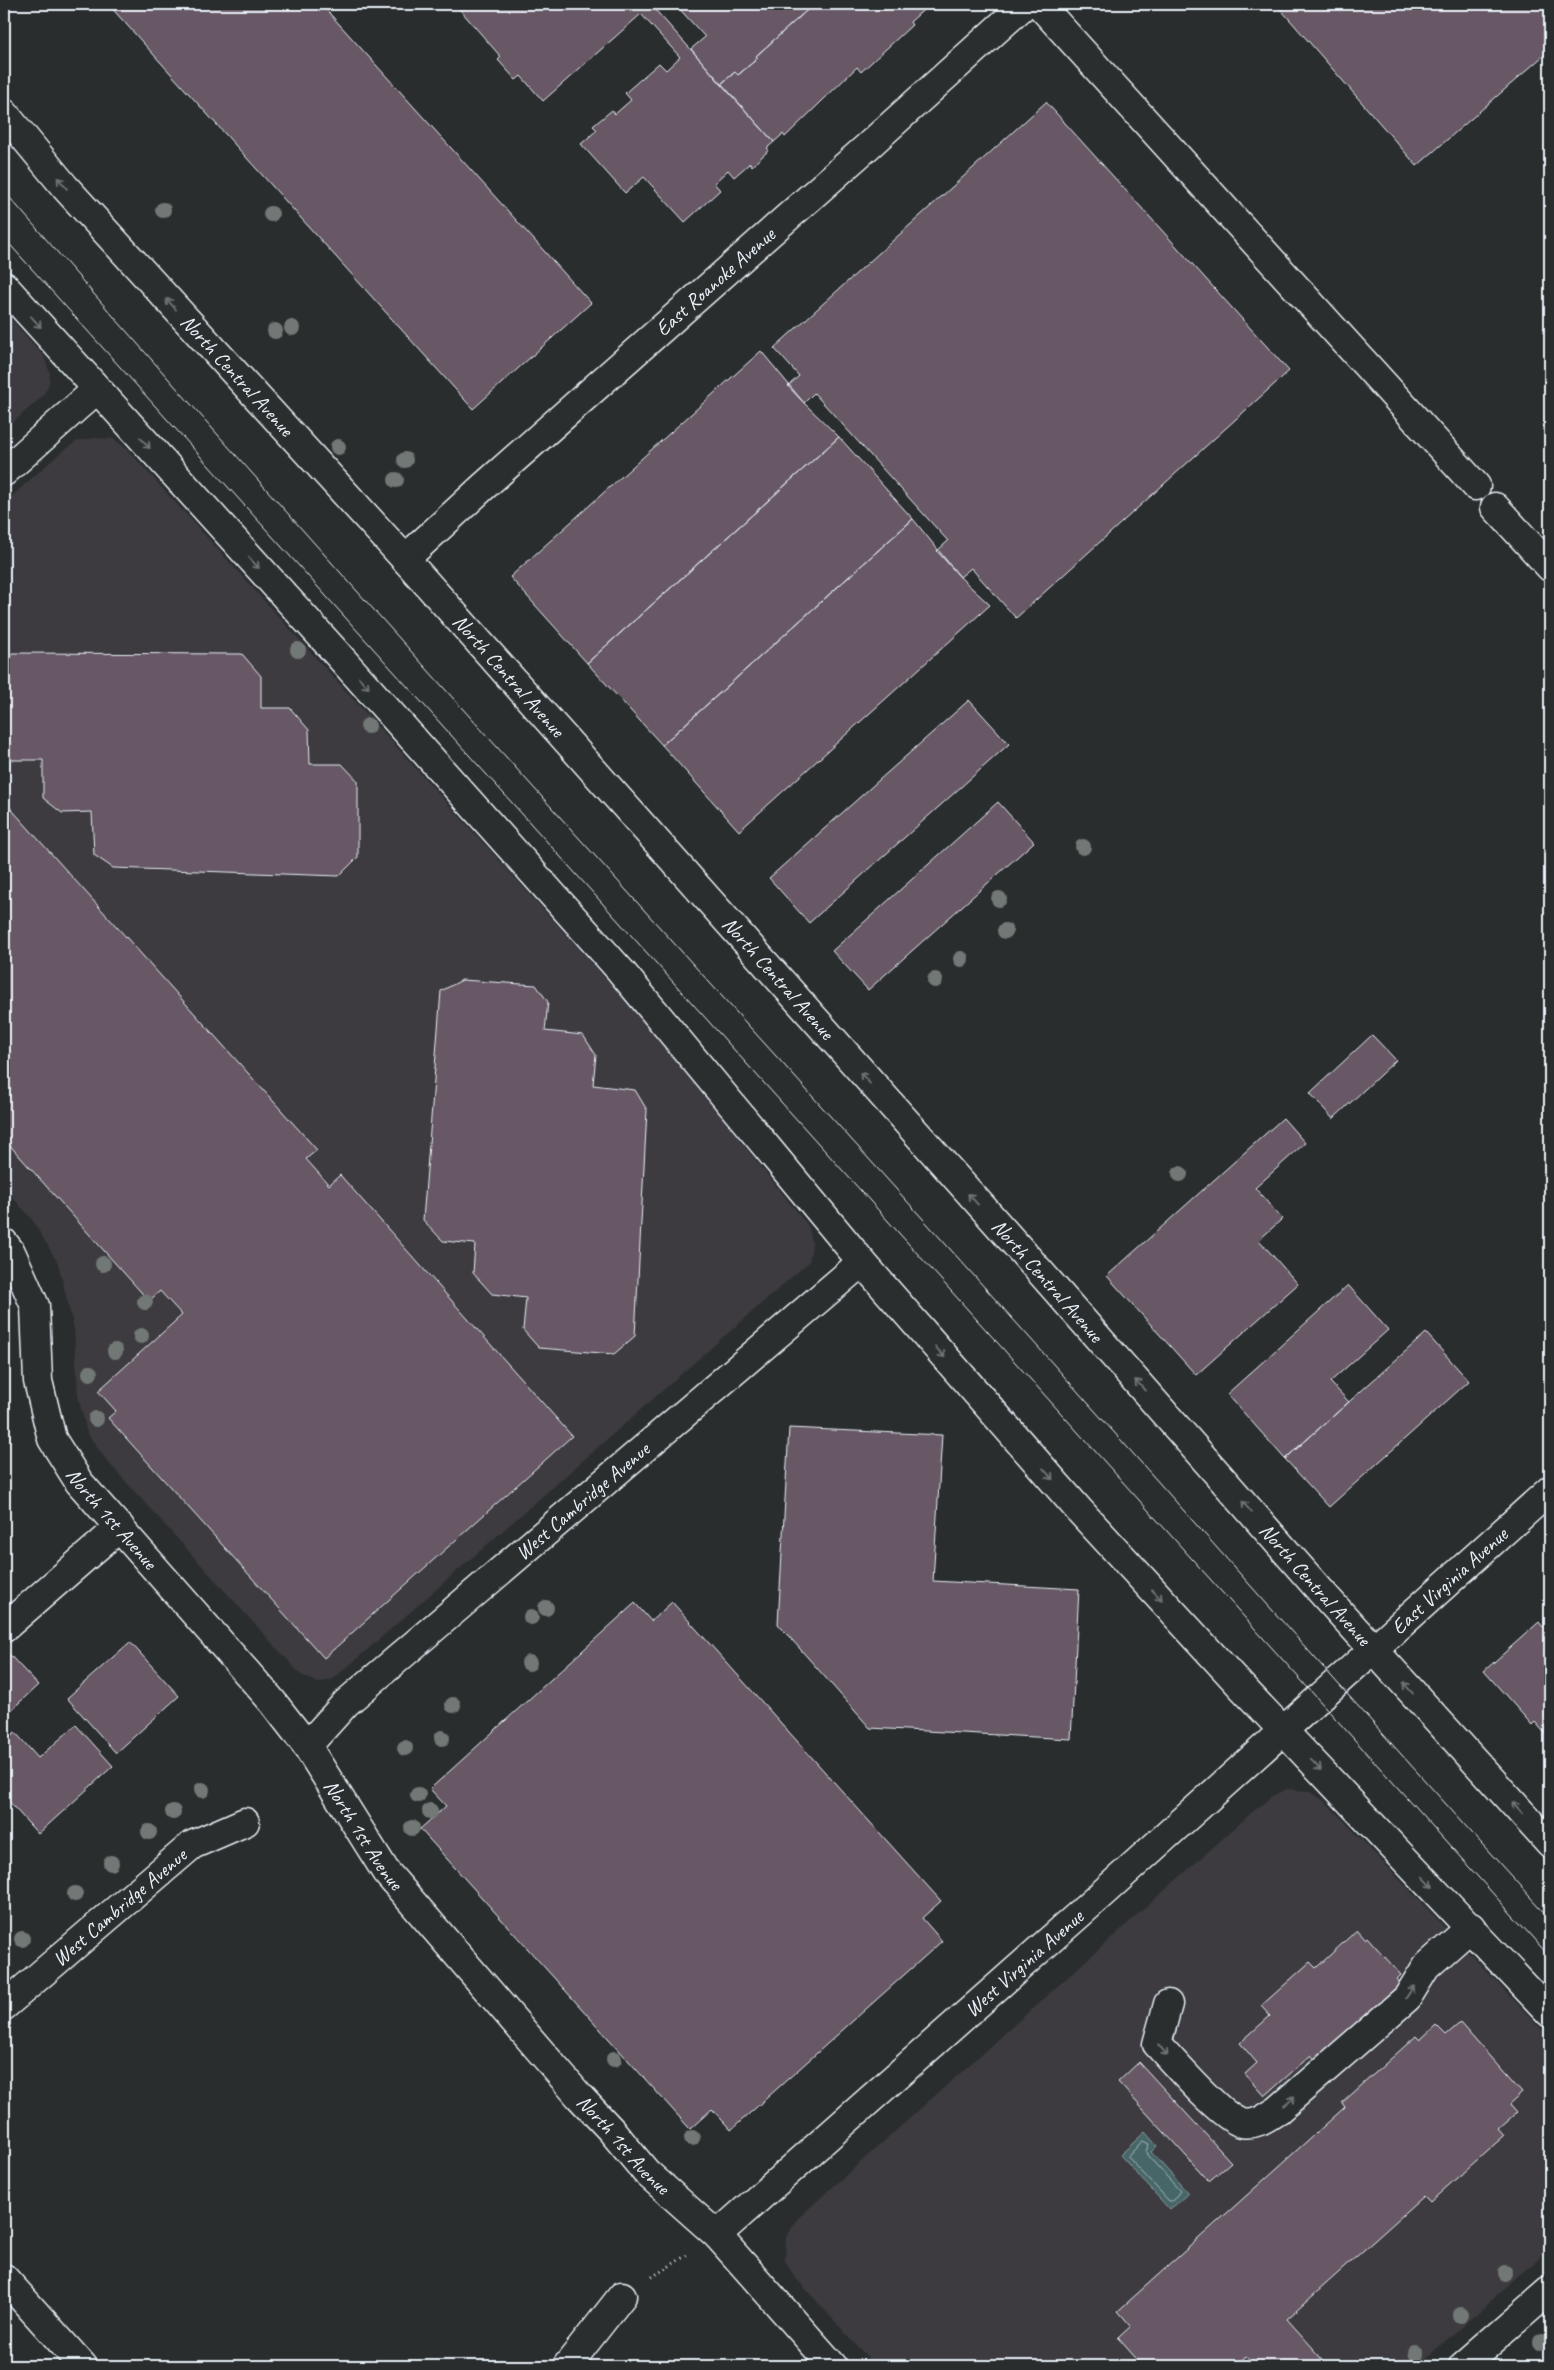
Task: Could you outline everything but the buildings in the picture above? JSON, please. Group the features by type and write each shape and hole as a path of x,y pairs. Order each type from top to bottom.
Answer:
{"street":[{"name":"East Roanoke Avenue","path":"405,559 483,487 852,161 1025,4"},
{"path":"1039,4 1476,486"},
{"name":"North Central Avenue","path":"4,113 72,195 405,559 1373,1648 1550,1844"},
{"path":"4,286 620,970 862,1262 1086,1517 1550,2013"},
{"path":"4,472 96,390"},
{"path":"1495,507 1550,567"},
{"name":"North 1st Avenue","path":"4,1243 12,1252 35,1306 38,1381 52,1439 79,1482 272,1700 308,1746 392,1879 646,2172 718,2235 833,2366"},
{"name":"West Cambridge Avenue","path":"308,1746 346,1703 862,1262"},
{"name":"East Virginia Avenue","path":"1327,1690 1373,1648 1547,1501"},
{"path":"4,1628 120,1527"},
{"name":"West Virginia Avenue","path":"718,2235 1076,1917 1327,1690"},
{"name":"West Cambridge Avenue","path":"4,2006 192,1845 245,1822"},
{"path":"1168,2004 1158,2044 1215,2104 1241,2123 1258,2122 1285,2104 1406,1998 1426,1967 1471,1927"},
{"path":"4,2278 84,2366"},
{"path":"1463,2366 1550,2290"},
{"path":"567,2366 622,2296"}],"path":[{"path":"622,2296 718,2235"}],"shaded area":[{"path":"4,311 44,356 50,374 49,384 43,396 4,430"},
{"path":"94,438 114,439 128,450 650,1027 809,1227 812,1245 809,1262 359,1657 333,1679 318,1683 301,1675 107,1461 87,1433 78,1396 74,1329 58,1263 31,1218 4,1188 4,503 59,454 77,441"},
{"path":"1287,1789 1308,1791 1325,1801 1550,2038 1550,2249 1417,2366 875,2366 793,2275 785,2260 786,2238 798,2218 1249,1815 1272,1796"}],"water":[{"path":"1145,2132 1157,2146 1151,2152 1188,2193 1170,2210 1120,2155"}],"tram line":[{"path":"4,191 339,571 1550,1919"},
{"path":"4,238 1550,1957"}]}
